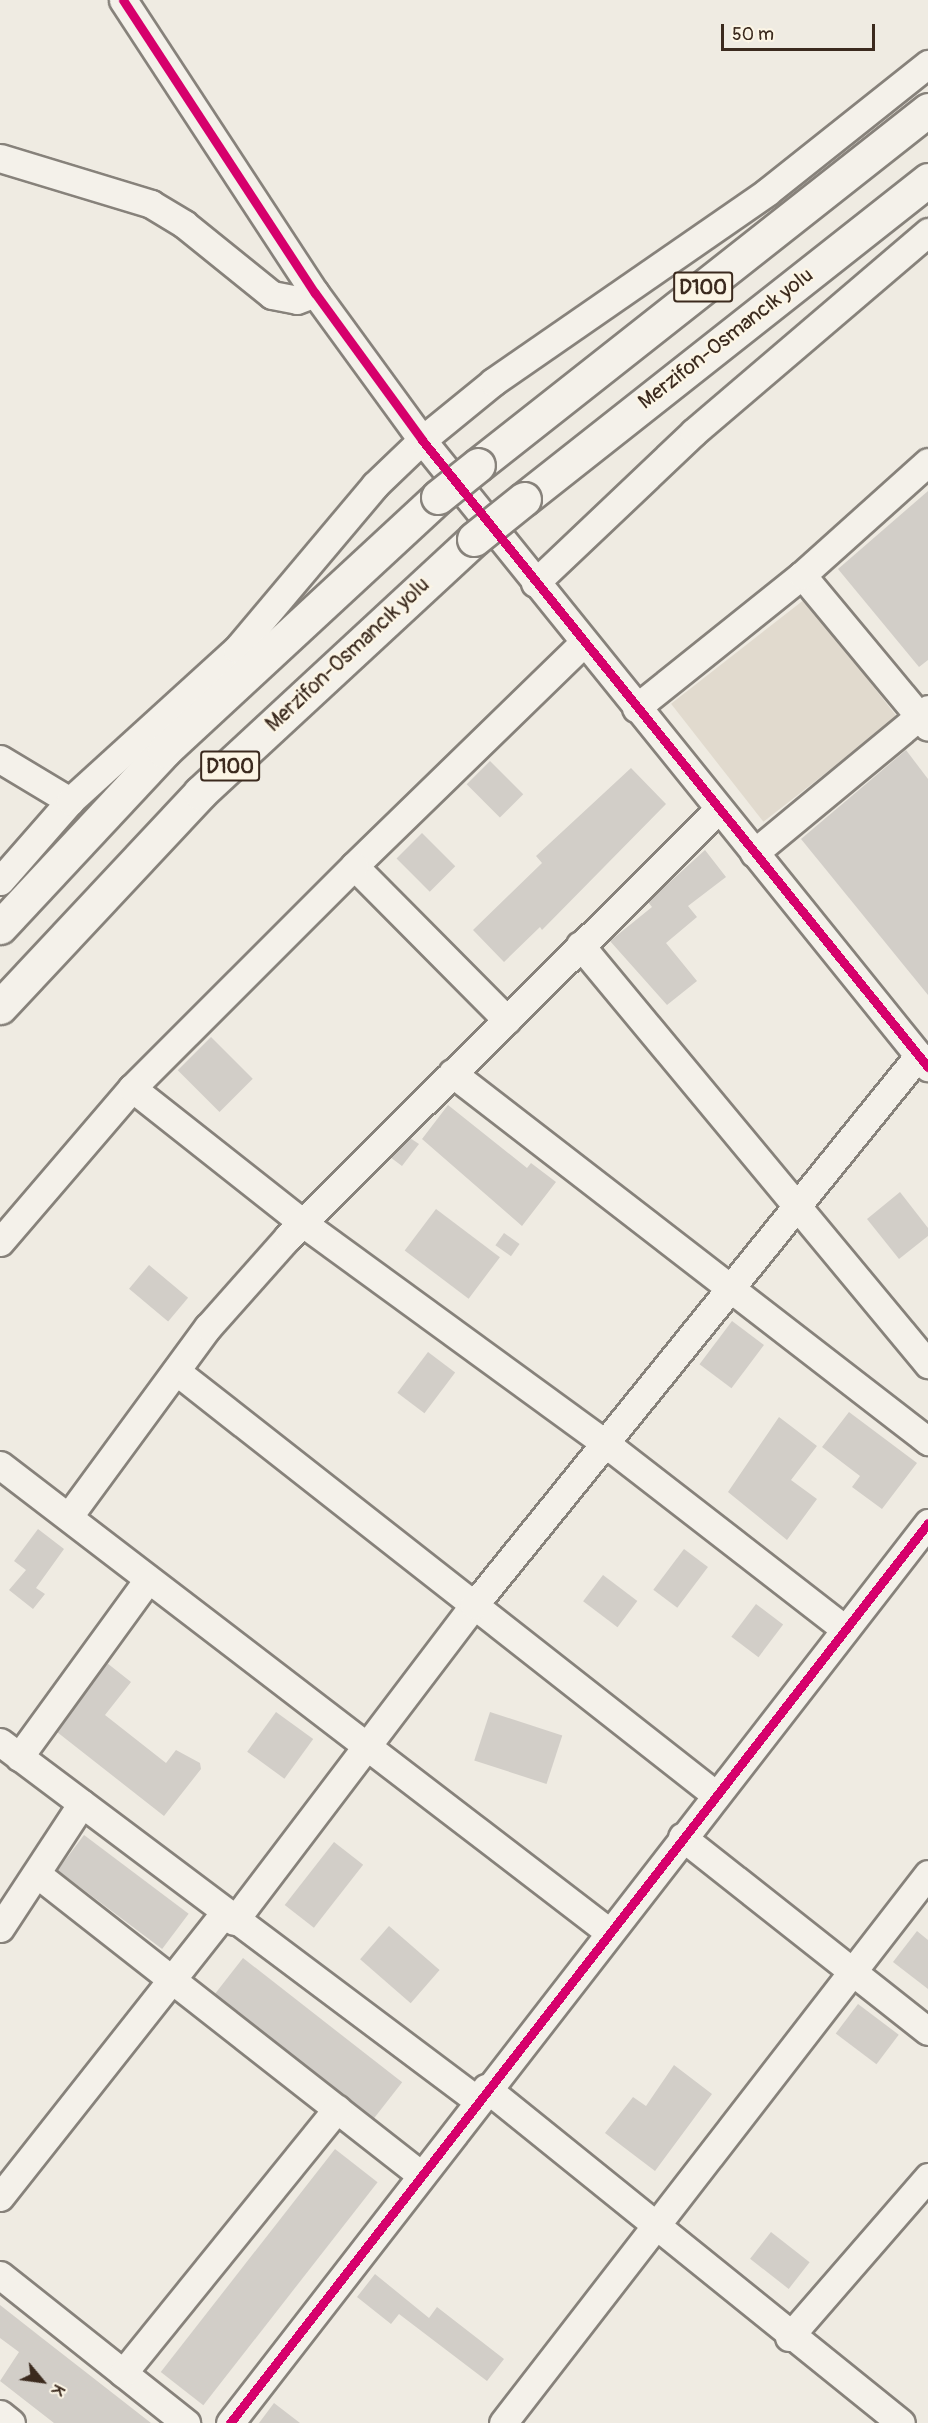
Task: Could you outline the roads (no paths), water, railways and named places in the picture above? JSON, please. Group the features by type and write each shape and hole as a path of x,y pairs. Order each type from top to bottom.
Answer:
{"highway":[{"name":"D100","path":"0,927 164,752 438,497 928,110"},
{"name":"Merzifon-Osmancık yolu","path":"0,1007 200,793 474,539 928,180"}],"street":[{"path":"0,2197 171,1979 229,1917 368,1746 474,1605 605,1443 727,1286 795,1204 923,1061 582,644 422,440 315,294 123,0"},
{"path":"0,880 70,801 237,649 375,485 422,440 494,382 767,192 928,64"},
{"path":"0,158 151,204 184,224 272,295 297,300 315,294"},
{"path":"535,583 694,432 928,232"},
{"path":"636,708 802,575 925,465"},
{"path":"754,853 925,717 802,575"},
{"path":"0,1242 132,1088 354,866 582,644"},
{"path":"0,759 70,801"},
{"path":"69,1516 208,1327 303,1223 718,810"},
{"path":"354,866 507,1020"},
{"path":"580,945 928,1364"},
{"path":"452,1073 928,1441"},
{"path":"132,1088 303,1223 605,1443 845,1629"},
{"path":"176,1371 716,1795"},
{"path":"0,1465 69,1516 147,1581 368,1746 609,1932"},
{"path":"230,2423 482,2094 928,1524"},
{"path":"147,1581 10,1749 229,1917 482,2094 901,2423"},
{"path":"0,1928 82,1803"},
{"path":"682,1837 928,2031"},
{"path":"37,1874 420,2174"},
{"path":"503,2423 928,1874"},
{"path":"123,2373 337,2109"},
{"path":"789,2337 928,2177"},
{"path":"0,2275 186,2423"},
{"path":"0,2414 11,2423"}]}
